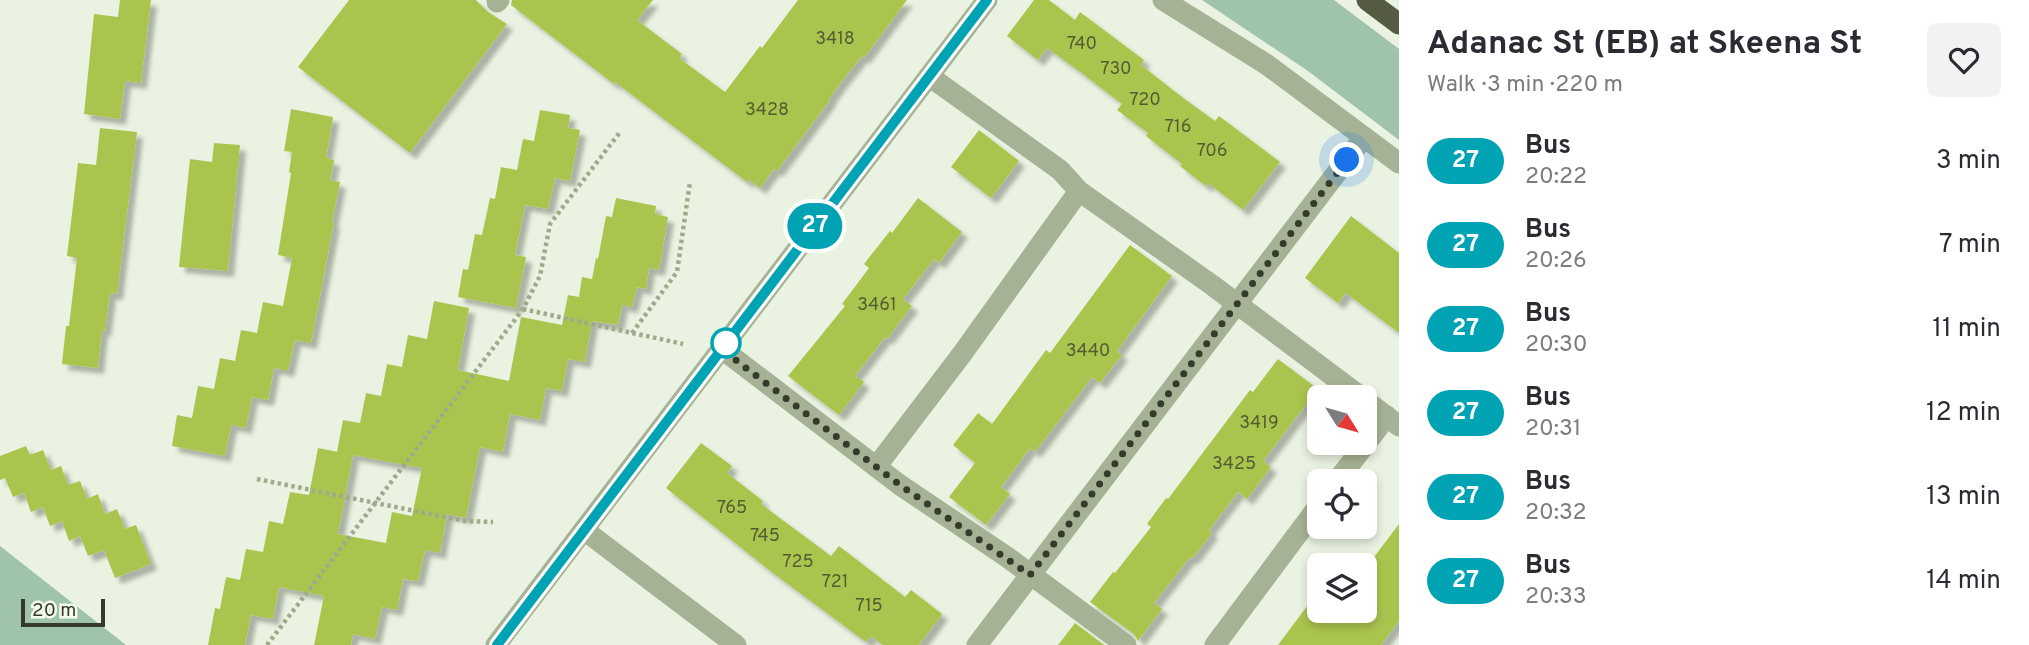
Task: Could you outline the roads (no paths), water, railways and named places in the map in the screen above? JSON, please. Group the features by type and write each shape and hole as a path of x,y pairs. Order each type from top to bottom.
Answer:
{"highway":[{"path":"1367,0 1399,24"}],"street":[{"path":"496,645 987,0"},
{"path":"1163,0 1266,64 1399,163"},
{"path":"929,76 1060,170 1079,191 1345,385"},
{"path":"976,645 1364,137"},
{"path":"876,467 962,354 1079,191"},
{"path":"722,349 876,467 1125,645"},
{"path":"1348,469 1393,421 1377,409"},
{"path":"1216,645 1307,522"},
{"path":"584,530 736,645"}]}
